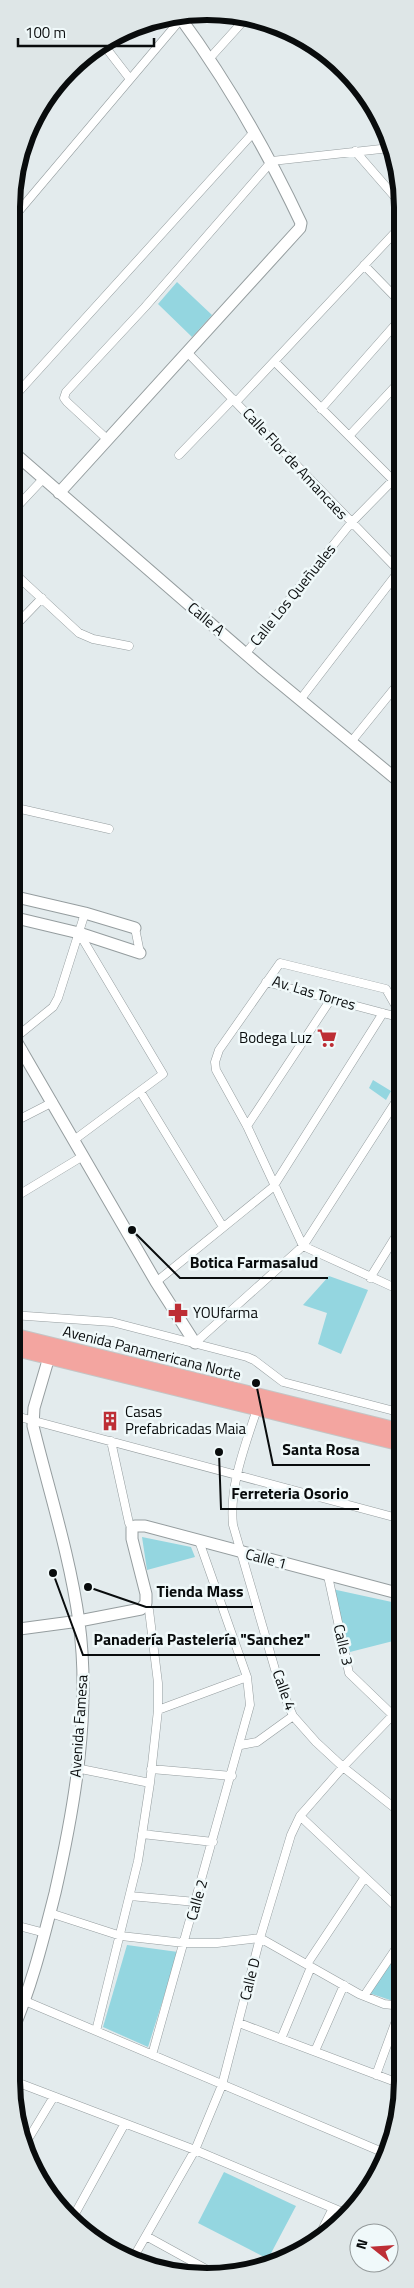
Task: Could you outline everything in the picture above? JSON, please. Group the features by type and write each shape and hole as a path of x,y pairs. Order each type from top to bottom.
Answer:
{"highway":[{"name":"Avenida Panamericana Norte","path":"20,1337 394,1429"},
{"name":"Avenida Panamericana Norte","path":"20,1350 394,1442"}],"street":[{"path":"60,493 300,228 301,223 272,161 209,59 183,22"},
{"path":"20,210 176,23"},
{"path":"209,59 241,24"},
{"path":"108,49 130,79"},
{"path":"20,390 254,132"},
{"path":"108,440 67,402 64,398 66,392 145,307 272,161 385,149"},
{"path":"355,152 394,196"},
{"path":"179,455 274,362 394,233"},
{"path":"364,265 394,296"},
{"path":"322,409 394,326"},
{"name":"Calle Flor de Amancaes","path":"188,353 351,523 394,563"},
{"path":"274,362 393,480"},
{"path":"349,436 394,388"},
{"name":"Calle A","path":"20,458 300,700 394,777"},
{"path":"20,503 43,479"},
{"name":"Calle Los Queñuales","path":"246,653 351,523 393,480"},
{"path":"20,579 79,633 93,639 129,646"},
{"path":"300,700 394,579"},
{"path":"20,620 42,598"},
{"path":"351,742 394,689"},
{"path":"20,809 109,829"},
{"path":"20,898 85,913 135,928 140,953 79,933 20,919"},
{"path":"20,1032 53,1007 85,913"},
{"path":"74,1140 163,1074 79,933"},
{"name":"Av. Las Torres","path":"394,1003 386,989 280,963 266,982 394,1015"},
{"path":"266,982 219,1050 215,1062 216,1070 247,1126 273,1187 302,1246 394,1288"},
{"path":"247,1126 331,999"},
{"path":"156,1282 273,1187 383,1013"},
{"path":"20,1057 53,1102 156,1282 195,1343"},
{"path":"140,1091 223,1227"},
{"path":"20,1118 53,1102"},
{"path":"195,1343 302,1246 312,1234 394,1105"},
{"path":"20,1194 83,1156"},
{"path":"370,1278 394,1239"},
{"path":"20,1316 112,1322 254,1360 283,1382 394,1410"},
{"name":"Avenida Famesa","path":"20,2013 45,1933 68,1830 84,1690 79,1621 33,1420 39,1387 49,1357"},
{"name":"Calle 4","path":"257,1409 237,1476 232,1511 233,1525 279,1683 293,1716 316,1742 343,1767 394,1807"},
{"path":"20,1417 394,1518"},
{"path":"96,2031 121,1936 142,1834 158,1710 155,1659 149,1610 146,1605 144,1585 132,1539 132,1528 129,1523 111,1441"},
{"name":"Calle 1","path":"132,1528 135,1526 145,1526 394,1592"},
{"name":"Calle 2","path":"152,2055 241,1745 250,1705 247,1677 199,1541"},
{"name":"Calle 3","path":"328,1576 349,1673 392,1716"},
{"path":"20,1629 124,1613 142,1609 146,1605"},
{"path":"158,1710 247,1677"},
{"path":"241,1745 257,1742 293,1716"},
{"name":"Calle D","path":"135,2254 195,2150 222,2085 260,1938 285,1851 300,1816 343,1767 392,1716"},
{"path":"76,1768 150,1783"},
{"path":"151,1769 232,1776"},
{"path":"300,1816 394,1904"},
{"path":"142,1834 213,1842"},
{"path":"281,2039 309,1965 365,1877"},
{"path":"130,1896 196,1902"},
{"path":"50,1913 121,1936 184,1943 217,1943 260,1938 364,1996 394,2006"},
{"path":"20,1926 45,1933"},
{"path":"364,1996 394,1951"},
{"path":"315,2052 344,1985"},
{"path":"25,2001 381,2151"},
{"path":"239,2023 394,2081"},
{"path":"376,2075 394,2026"},
{"path":"20,2084 124,2125 195,2150 341,2211"},
{"path":"29,2138 54,2098"},
{"path":"75,2213 124,2125"},
{"path":"323,2227 333,2208"},
{"path":"146,2236 204,2268"}],"shaded area":[{"path":"177,282 212,315 192,337 158,304"},
{"path":"373,1080 391,1091 386,1100 369,1088"},
{"path":"329,1276 368,1290 341,1354 318,1344 327,1313 303,1305"},
{"path":"142,1537 191,1547 195,1557 147,1570"},
{"path":"332,1589 394,1602 394,1641 350,1652"},
{"path":"127,1945 178,1952 148,2047 103,2027"},
{"path":"394,1956 394,2001 369,1993"},
{"path":"224,2172 296,2206 269,2257 266,2258 198,2223"}],"place":[{"name":"Bodega Luz","path":"327,1038"},
{"name":"Botica Farmasalud","path":"132,1230"},
{"name":"YOUfarma","path":"178,1313"},
{"name":"Santa Rosa","path":"256,1383"},
{"name":"Casas Prefabricadas Maia","path":"110,1421"},
{"name":"Ferreteria Osorio","path":"219,1452"},
{"name":"Panadería Pastelería \"Sanchez\"","path":"53,1573"},
{"name":"Tienda Mass","path":"88,1587"}]}
